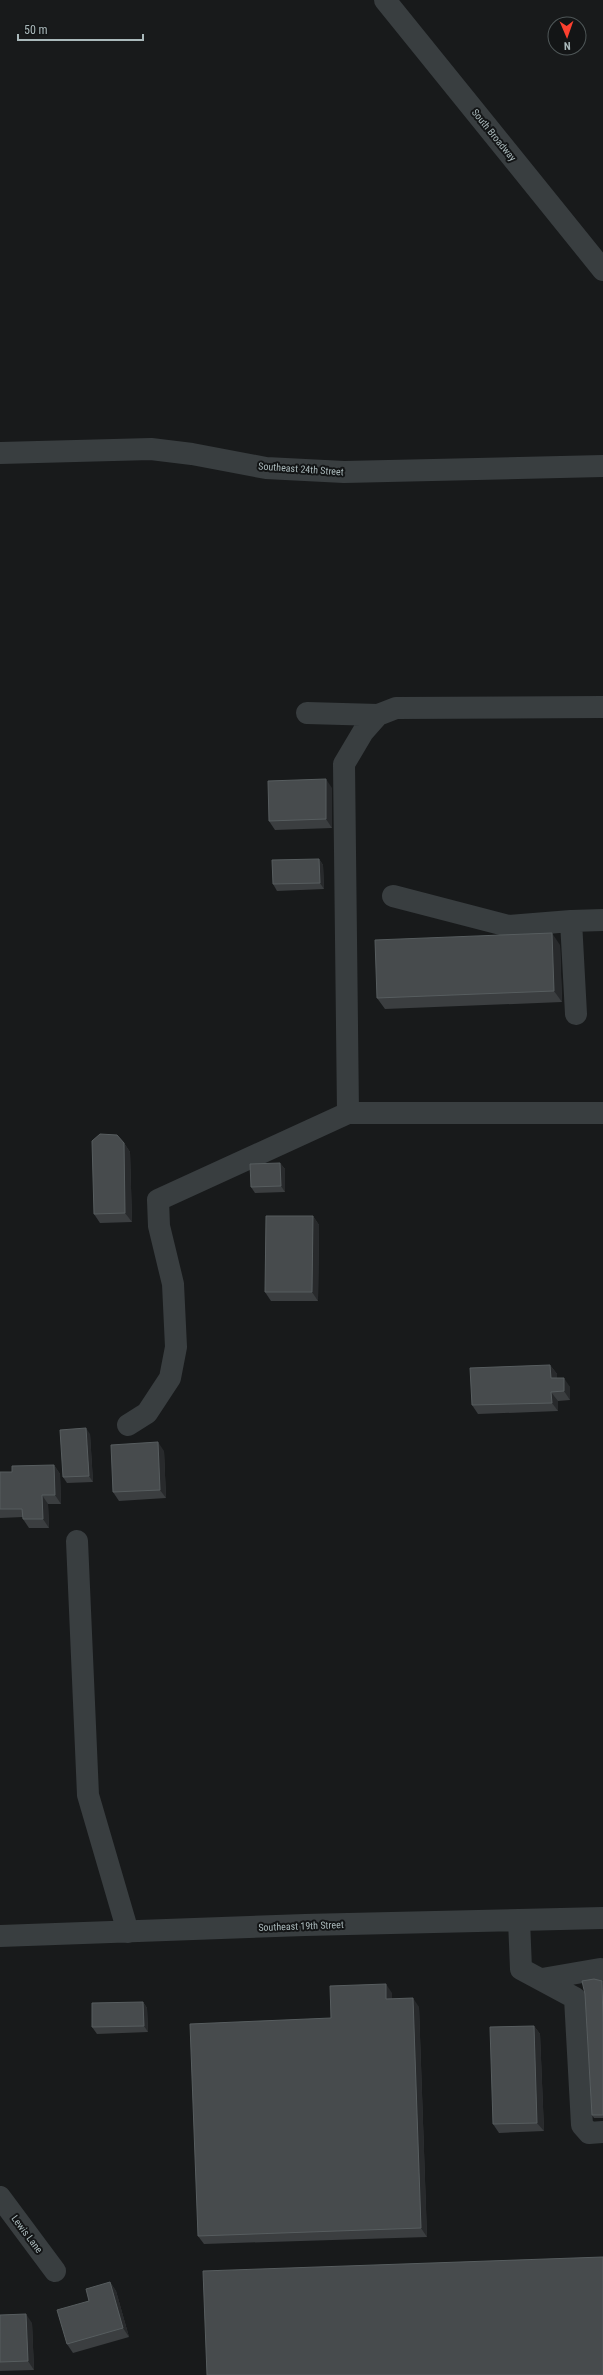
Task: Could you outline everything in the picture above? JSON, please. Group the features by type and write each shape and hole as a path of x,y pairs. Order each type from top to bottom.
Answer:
{"street":[{"name":"South Broadway","path":"384,0 603,270"},
{"name":"Southeast 24th Street","path":"0,453 151,449 192,454 266,468 344,472 603,466"},
{"path":"307,713 378,715 396,708 603,706"},
{"path":"348,1113 344,764 363,732 378,715"},
{"path":"393,896 509,926 603,920"},
{"path":"571,921 576,1014"},
{"path":"128,1425 147,1413 170,1378 176,1347 173,1284 159,1226 158,1200 348,1113 603,1113"},
{"path":"77,1541 88,1795 128,1932"},
{"name":"Southeast 19th Street","path":"0,1936 603,1918"},
{"path":"519,1920 521,1969 575,1998 582,2125 589,2133 603,2132"},
{"path":"542,1979 600,1969 603,1972"},
{"name":"Lewis Lane","path":"0,2197 55,2272"}],"building":[{"path":"326,779 326,819 269,821 268,781"},
{"path":"319,859 320,883 273,884 272,860"},
{"path":"552,933 554,991 377,998 375,940"},
{"path":"100,1134 117,1135 124,1143 125,1213 94,1214 92,1141"},
{"path":"280,1163 281,1186 251,1187 250,1164"},
{"path":"266,1216 313,1216 312,1292 265,1292"},
{"path":"550,1365 551,1378 564,1378 564,1391 551,1392 552,1403 472,1405 470,1368"},
{"path":"86,1428 89,1476 63,1477 60,1430"},
{"path":"158,1442 160,1490 113,1492 111,1445"},
{"path":"54,1465 55,1495 42,1495 43,1519 23,1519 22,1509 0,1509 0,1472 12,1472 12,1466"},
{"path":"594,1979 602,1981 603,2115 592,2115 585,1994 582,1981"},
{"path":"386,1984 386,1999 413,1998 421,2228 198,2236 190,2024 331,2018 330,1986"},
{"path":"143,2002 144,2026 92,2027 92,2003"},
{"path":"534,2026 537,2123 493,2124 490,2027"},
{"path":"603,2257 603,2375 207,2375 203,2271"},
{"path":"110,2282 123,2328 67,2344 57,2310 89,2301 86,2289"},
{"path":"26,2314 28,2361 0,2362 0,2315"}]}
